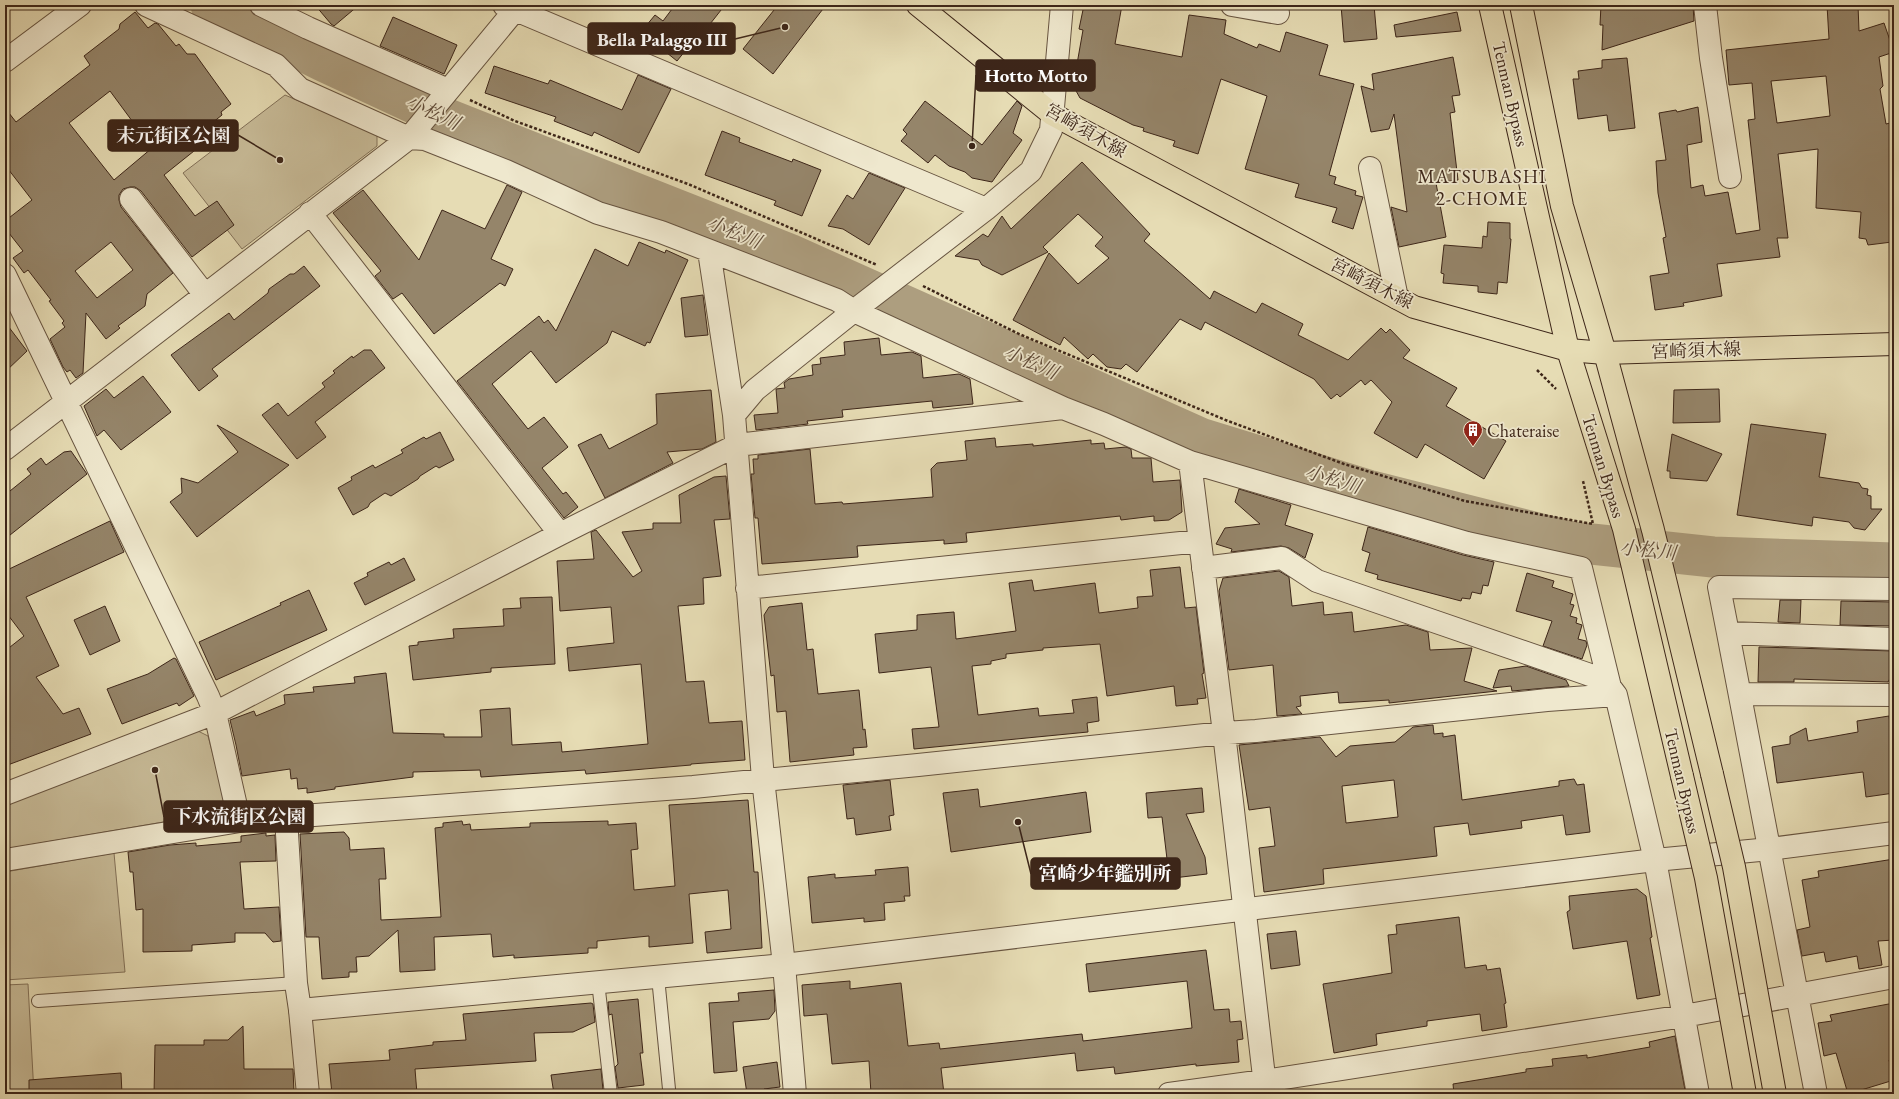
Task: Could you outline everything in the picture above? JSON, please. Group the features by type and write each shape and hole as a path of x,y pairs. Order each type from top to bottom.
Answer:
{"main road":[{"name":"宮崎須木線","path":"918,5 1052,114 1414,307 1568,350 1605,353 1894,344"},
{"name":"Tenman Bypass","path":"1490,5 1568,350 1624,529 1706,878 1744,1094"},
{"name":"Tenman Bypass","path":"1521,5 1562,206 1605,353 1653,530 1734,867 1775,1094"}],"street":[{"path":"5,61 80,5"},
{"path":"146,5 276,65 300,89 409,138 425,139 506,171 598,213 661,232 857,308 1063,408 1104,424 1190,462 1467,543 1581,568 1655,860 1698,1094"},
{"path":"261,5 315,31 448,90"},
{"path":"734,415 755,390 857,308 986,209 1031,170 1051,130 1062,5"},
{"path":"1232,5 1278,13"},
{"path":"1705,5 1711,58 1730,177"},
{"path":"5,449 409,138 512,7 986,209"},
{"path":"1370,168 1397,298"},
{"path":"131,199 205,294"},
{"path":"310,213 560,534"},
{"path":"709,251 734,415 763,779 784,965 795,1094"},
{"path":"5,275 67,401 215,713 236,806 246,820"},
{"path":"5,794 215,713 560,534 737,445 1063,408"},
{"path":"1190,462 1246,910 1265,1088"},
{"path":"747,588 1200,541"},
{"path":"1203,568 1282,558 1317,581 1596,677 1613,691"},
{"path":"1816,1094 1741,694 1719,587 1894,589"},
{"path":"1728,633 1894,639"},
{"path":"5,860 246,820 693,787 1256,731 1547,700 1613,691"},
{"path":"1741,694 1894,695"},
{"path":"286,817 296,983 308,1094"},
{"path":"300,1010 784,965 1655,860 1770,849 1894,833"},
{"path":"1169,1094 1265,1088 1684,1016 1798,994 1894,978"}],"lane":[{"path":"658,977 669,1089"},
{"path":"598,982 611,1094"},
{"path":"38,1001 296,983"}],"path":[{"path":"448,90 515,121 688,184 1019,334 1228,421 1352,467 1466,501 1594,524 1583,480"},
{"path":"1537,370 1558,392"}],"shaded area":[{"path":"285,95 377,135 377,146 242,249 183,173"},
{"path":"196,730 208,736 228,811 5,849 5,804"},
{"path":"114,853 125,972 5,980 5,872"},
{"path":"28,984 34,1094 5,1094 5,985"}],"building":[{"path":"315,5 359,5 334,26"},
{"path":"675,5 725,5 699,38 697,36 677,61 641,32 655,15 663,21"},
{"path":"778,5 826,5 773,74 743,49"},
{"path":"1084,5 1122,5 1115,44 1182,57 1189,15 1226,20 1224,34 1257,48 1259,44 1280,52 1286,32 1328,45 1319,75 1354,84 1329,175 1336,177 1334,184 1356,191 1355,195 1363,197 1353,229 1332,222 1337,208 1295,197 1299,184 1245,169 1267,96 1221,79 1198,154 1173,146 1175,141 1143,131 1144,128 1133,125 1080,98 1075,89 1079,64 1077,64 1083,30 1079,29"},
{"path":"1341,5 1374,5 1377,39 1344,42"},
{"path":"1601,5 1693,5 1694,21 1602,50 1603,25 1600,25"},
{"path":"1827,5 1858,5 1859,31 1884,23 1894,52 1879,57 1883,86 1880,89 1886,124 1894,122 1894,206 1892,242 1868,245 1866,239 1859,238 1861,212 1816,208 1818,149 1778,154 1788,238 1777,238 1780,257 1717,264 1722,296 1683,303 1684,306 1655,310 1650,276 1669,273 1663,238 1666,237 1658,193 1656,161 1666,160 1659,113 1676,110 1677,112 1698,107 1702,142 1687,145 1691,188 1703,185 1705,196 1728,192 1736,234 1760,230 1748,120 1755,119 1752,83 1729,85 1726,50 1829,39","holes":["1826,76 1830,116 1777,123 1771,81"]},
{"path":"135,12 148,28 155,23 158,24 176,46 179,44 187,54 195,54 231,104 221,112 222,115 192,139 199,147 164,175 195,216 217,201 234,225 192,257 141,191 135,187 123,189 119,195 121,207 173,273 147,294 145,306 118,326 120,328 106,339 86,313 83,373 76,378 70,370 67,372 63,367 50,339 65,327 62,323 64,321 49,301 51,300 28,270 24,273 13,258 23,251 5,228 5,221 32,200 5,165 5,108 16,122 90,65 84,56 119,29 120,24","holes":["110,91 152,148 114,180 69,123","111,242 133,270 97,298 75,271"]},
{"path":"1457,12 1461,31 1396,37 1394,25"},
{"path":"393,17 457,45 444,74 380,46"},
{"path":"1453,57 1460,95 1452,96 1455,112 1450,113 1458,180 1436,183 1446,237 1399,247 1391,207 1407,212 1394,114 1389,129 1371,132 1361,86 1374,90 1372,74"},
{"path":"1627,58 1635,128 1609,131 1607,115 1578,119 1573,79 1579,79 1578,71 1602,68 1602,60"},
{"path":"494,66 548,84 550,80 622,110 638,75 671,89 639,153 594,132 592,136 554,121 556,117 485,93"},
{"path":"925,101 982,145 1017,101 1022,106 1013,133 1022,140 992,182 972,178 965,172 949,166 935,155 928,163 901,141 907,134 903,130"},
{"path":"722,131 740,138 739,142 792,162 793,159 821,170 802,216 774,205 776,201 705,175"},
{"path":"1082,162 1150,234 1144,241 1210,299 1214,291 1256,313 1262,303 1303,324 1298,335 1348,360 1381,328 1386,333 1390,329 1410,350 1403,358 1457,388 1446,406 1506,441 1484,479 1425,444 1417,458 1374,433 1392,402 1371,380 1365,385 1361,380 1340,397 1337,394 1331,399 1314,379 1205,322 1201,330 1180,319 1137,372 1126,364 1121,369 1107,367 1093,354 1088,359 1064,337 1060,345 1013,320 1049,253 1078,284 1109,258 1095,246 1103,237 1078,214 1043,247 1048,252 1002,275 982,265 979,260 955,256 983,234 988,237 1002,216 1011,229"},
{"path":"869,173 905,188 869,245 843,229 828,226 847,195 853,199"},
{"path":"507,185 522,192 491,259 513,269 505,286 500,283 434,334 402,293 393,299 375,276 381,271 333,213 363,190 419,260 442,210 485,229"},
{"path":"1488,222 1510,223 1511,239 1507,283 1498,282 1497,294 1478,292 1478,286 1443,283 1444,274 1441,273 1444,245 1482,248 1483,236 1487,237"},
{"path":"639,242 665,253 666,250 688,260 650,343 647,342 645,346 612,331 607,343 556,383 531,351 492,384 528,429 544,417 568,447 542,468 563,494 566,492 578,507 564,518 457,381 539,316 544,323 548,320 556,331 595,249 628,266"},
{"path":"304,266 320,286 212,369 218,376 199,391 171,355 229,313 234,320 268,293 269,289"},
{"path":"703,295 708,335 685,337 681,298"},
{"path":"5,322 27,351 5,372"},
{"path":"879,338 881,355 912,352 921,356 923,378 959,374 970,379 973,404 933,408 932,401 842,410 843,417 807,421 808,424 756,430 754,415 778,413 776,389 785,388 784,383 789,379 813,375 812,365 821,364 820,358 845,355 844,342"},
{"path":"364,350 371,350 385,368 315,422 326,437 297,459 262,415 278,403 288,416 325,387 322,383 335,373 333,371 352,356 353,358"},
{"path":"143,376 171,412 121,450 104,430 97,436 84,406 106,389 114,398"},
{"path":"1719,389 1720,422 1673,423 1674,390"},
{"path":"711,390 716,442 702,449 667,452 673,463 605,498 578,445 601,434 609,449 657,424 656,394"},
{"path":"1751,424 1826,434 1819,477 1859,483 1862,488 1868,489 1867,495 1871,496 1871,509 1882,509 1865,530 1854,528 1849,522 1813,517 1812,526 1737,515"},
{"path":"217,425 289,465 197,537 170,502 182,493 181,478 198,483 238,452"},
{"path":"440,432 454,460 439,468 436,466 391,496 385,493 370,503 368,507 353,515 338,488 352,480 351,477 373,465 375,468 403,453 401,450 424,437 426,439"},
{"path":"1672,434 1722,454 1707,481 1670,478 1670,471 1667,471"},
{"path":"995,438 996,447 1033,444 1033,446 1091,440 1091,444 1104,443 1105,449 1126,447 1131,449 1132,458 1151,458 1153,482 1180,480 1182,512 1169,520 1154,521 1154,516 1121,520 1120,516 966,533 967,542 944,544 944,540 857,546 858,557 762,564 758,518 755,518 751,474 754,474 753,459 758,459 758,455 810,449 815,504 842,502 843,504 933,497 931,469 937,463 967,460 965,441"},
{"path":"71,451 87,474 5,539 5,495 31,474 27,469 41,458 46,465 64,452"},
{"path":"726,476 730,519 714,520 721,576 703,578 704,604 678,606 686,682 704,681 709,723 742,721 745,760 586,774 585,770 481,777 480,770 413,772 413,777 335,787 335,789 307,793 307,788 298,789 297,778 291,779 290,769 242,776 230,720 254,711 256,716 285,704 284,695 314,692 313,687 355,683 354,677 386,673 393,733 444,734 444,737 482,737 480,710 510,708 512,745 561,742 562,752 648,744 641,664 569,671 567,648 614,643 611,607 560,611 557,561 594,559 591,532 596,530 633,577 642,571 622,532 653,529 653,523 681,523 679,495 714,477"},
{"path":"1239,489 1291,505 1285,525 1313,534 1305,558 1289,548 1281,546 1231,552 1232,549 1216,544 1225,528 1260,524 1235,502"},
{"path":"110,521 124,552 26,597 59,666 36,677 63,714 79,708 91,734 5,766 5,651 24,636 5,611 5,571"},
{"path":"1368,527 1463,555 1494,562 1488,586 1483,585 1481,594 1472,592 1470,599 1462,598 1461,601 1377,579 1378,575 1365,571 1370,553 1362,550"},
{"path":"404,558 415,580 365,605 354,583 368,576 367,573 389,562 391,565"},
{"path":"1180,567 1185,608 1196,607 1204,673 1202,674 1206,698 1197,699 1198,704 1176,706 1174,686 1107,696 1100,644 1043,648 1043,650 1006,654 1006,658 991,661 991,664 972,666 978,715 1038,708 1039,716 1074,713 1072,700 1097,697 1099,721 1087,723 1088,732 914,749 912,729 939,727 931,667 879,673 875,634 917,630 917,615 954,612 956,639 1016,631 1009,583 1032,580 1034,591 1095,583 1099,613 1138,608 1137,597 1153,596 1150,570"},
{"path":"1279,571 1289,577 1292,606 1323,602 1324,615 1352,612 1354,632 1406,625 1428,632 1430,650 1472,648 1464,681 1497,691 1389,703 1389,700 1339,703 1338,692 1300,696 1301,706 1296,707 1302,714 1277,716 1273,665 1229,670 1219,591 1223,578"},
{"path":"1527,573 1554,581 1552,587 1573,594 1570,604 1574,605 1570,616 1577,618 1576,623 1582,625 1578,639 1586,641 1587,645 1582,659 1543,646 1552,621 1516,611"},
{"path":"309,590 327,630 216,680 199,642 281,605 280,603"},
{"path":"552,597 555,664 491,668 491,672 413,680 409,646 418,645 418,642 454,638 453,629 504,626 503,609 521,608 520,598"},
{"path":"1780,600 1801,600 1800,623 1778,622"},
{"path":"1841,601 1894,602 1894,626 1840,625"},
{"path":"802,603 807,650 813,649 818,694 859,690 863,730 865,729 867,747 853,748 854,755 790,762 786,711 777,712 774,675 771,676 764,615 769,607"},
{"path":"105,606 120,641 90,655 74,620"},
{"path":"1759,647 1894,651 1892,675 1888,682 1794,679 1794,682 1758,682"},
{"path":"174,658 176,659 194,696 179,706 177,703 122,724 107,689 148,674"},
{"path":"1526,666 1566,680 1569,686 1512,691 1511,686 1493,688 1499,670"},
{"path":"1889,716 1894,749 1894,793 1866,797 1863,772 1777,783 1772,747 1790,744 1790,736 1806,728 1808,741 1858,732 1857,721"},
{"path":"1433,725 1434,734 1443,733 1443,737 1455,735 1462,800 1559,786 1559,781 1574,779 1577,785 1584,784 1590,832 1566,835 1563,815 1521,821 1522,828 1470,835 1468,823 1434,827 1437,856 1323,869 1324,884 1264,892 1259,848 1275,846 1270,807 1249,810 1239,745 1320,737 1336,757 1350,746 1395,742 1413,727","holes":["1394,780 1398,817 1346,823 1342,786"]},
{"path":"890,780 894,815 889,816 891,830 856,835 854,818 847,819 843,785"},
{"path":"1202,788 1204,812 1186,814 1205,857 1207,874 1131,883 1128,865 1167,859 1162,817 1148,818 1146,793"},
{"path":"978,789 980,807 1086,792 1091,832 951,852 943,793"},
{"path":"748,800 754,872 758,872 762,948 707,953 705,932 731,929 728,890 689,894 693,943 649,947 649,936 597,941 597,948 588,948 588,953 514,958 514,955 493,957 491,934 434,937 435,970 400,972 398,930 369,956 356,957 357,972 349,972 349,977 322,979 319,937 306,937 300,834 344,832 349,838 350,850 384,848 386,879 379,879 381,920 441,917 435,828 443,827 443,823 462,821 463,825 470,824 471,830 530,827 530,823 608,821 608,825 636,823 638,849 631,850 634,890 675,886 669,805"},
{"path":"266,833 266,836 275,835 276,861 240,862 244,909 279,907 281,941 273,942 265,933 235,933 235,942 192,945 192,951 143,952 143,909 136,910 133,872 130,872 128,852 170,845 196,843 196,846 241,842 241,836"},
{"path":"1894,859 1894,940 1878,941 1882,965 1859,969 1857,956 1826,962 1824,952 1802,956 1797,930 1810,927 1802,880 1819,877 1818,871"},
{"path":"908,867 910,896 904,896 905,901 884,903 885,920 864,922 864,918 812,923 808,877 835,874 835,878 876,875 875,870"},
{"path":"1637,889 1646,896 1652,937 1650,938 1660,995 1637,999 1627,941 1573,949 1567,912 1570,910 1569,896"},
{"path":"1459,917 1465,968 1486,965 1487,970 1500,968 1506,1003 1504,1004 1507,1027 1482,1031 1480,1014 1427,1021 1427,1026 1376,1034 1377,1045 1334,1053 1323,984 1392,973 1388,935 1397,934 1396,925"},
{"path":"1296,931 1300,965 1271,969 1267,934"},
{"path":"1206,950 1214,1010 1229,1009 1230,1022 1241,1021 1243,1039 1237,1040 1239,1062 1196,1066 1196,1064 1115,1074 1114,1067 1077,1071 1075,1053 941,1068 944,1094 871,1094 869,1061 832,1064 827,1014 804,1016 802,985 850,981 850,989 901,983 908,1046 939,1043 940,1049 1082,1034 1083,1041 1192,1028 1187,981 1089,992 1086,964"},
{"path":"774,990 775,1011 769,1019 733,1022 737,1071 714,1073 709,1003 739,1001 738,993"},
{"path":"638,999 643,1053 640,1053 644,1085 618,1088 615,1067 618,1064 612,1014 609,1015 608,1002"},
{"path":"1894,1003 1894,1059 1889,1060 1894,1080 1848,1094 1836,1053 1824,1056 1818,1023 1832,1021 1830,1015"},
{"path":"593,1004 595,1022 573,1032 534,1033 536,1061 415,1069 417,1094 332,1094 329,1064 390,1060 389,1050 433,1045 433,1042 466,1040 463,1014"},
{"path":"243,1026 244,1069 293,1069 294,1093 154,1094 155,1045 204,1045 204,1040 228,1040"},
{"path":"1675,1036 1685,1090 1666,1094 1454,1094 1453,1084 1526,1072 1526,1069 1553,1066 1552,1059 1587,1055 1587,1058 1650,1047 1649,1042"},
{"path":"777,1062 780,1087 764,1089 764,1094 747,1094 743,1067"},
{"path":"601,1069 602,1094 554,1094 551,1075"},
{"path":"121,1073 122,1094 29,1094 29,1080"}],"waterway":[{"name":"小松川","path":"211,5 323,61 450,120 789,254 1200,438 1368,490 1573,542 1713,557 1894,563"}],"place":[{"name":"Bella Palaggo III","path":"785,27"},
{"name":"Hotto Motto","path":"972,146"},
{"name":"末元街区公園","path":"280,160"},
{"name":"Chateraise","path":"1473,447"},
{"name":"下水流街区公園","path":"155,770"},
{"name":"宮崎少年鑑別所","path":"1018,822"}],"district":[{"name":"MATSUBASHI 2-CHOME","path":"1482,187"}]}
